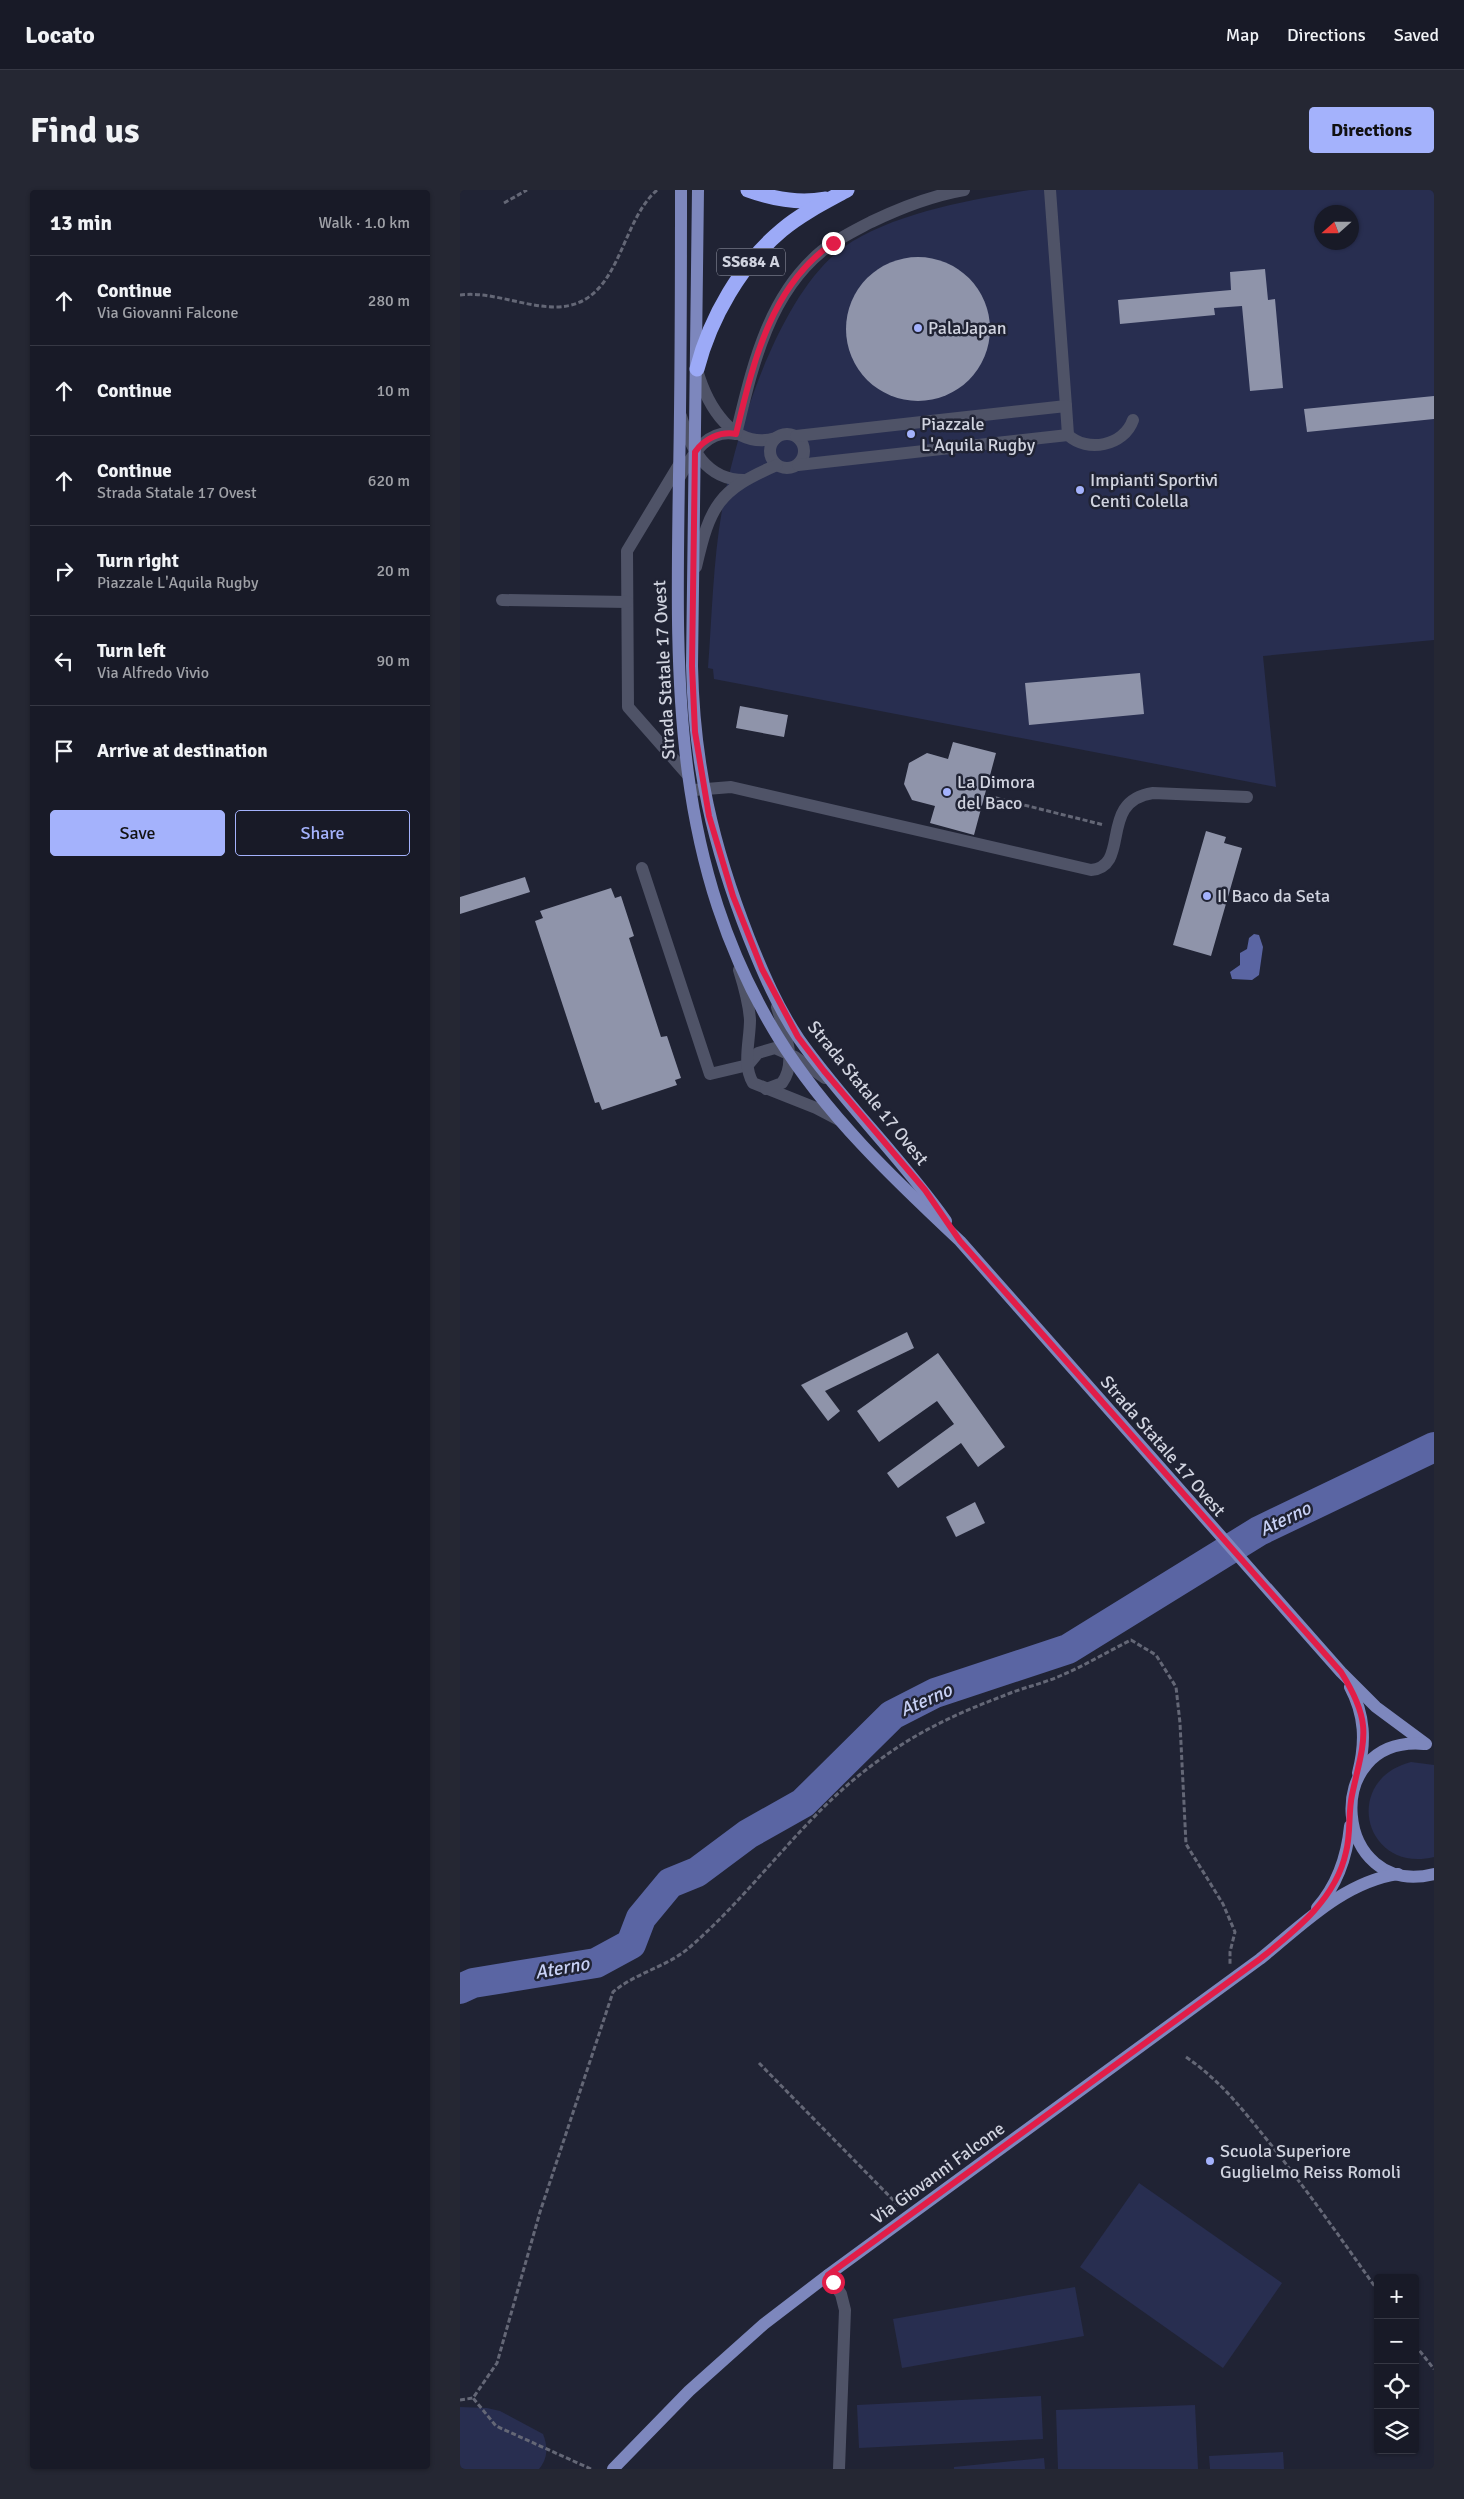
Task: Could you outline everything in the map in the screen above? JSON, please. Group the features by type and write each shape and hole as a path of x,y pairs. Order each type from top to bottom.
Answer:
{"highway":[{"name":"SS684 A","path":"748,190 777,199 798,201 816,201 842,193"},
{"name":"SS684 A","path":"696,369 704,345 719,312 755,258 783,229 842,193"}],"main road":[{"name":"Strada Statale 17 Ovest","path":"681,190 678,644 680,710 689,791 709,879 728,936 756,997 789,1053 843,1123 877,1161 960,1241 1341,1672 1376,1707 1430,1745"},
{"name":"Strada Statale 17 Ovest","path":"698,190 693,714 703,789 733,896 771,989 798,1037 842,1093 925,1190 960,1241"},
{"name":"Strada Statale 17 Ovest","path":"1341,1672 1356,1699 1364,1726 1363,1754 1351,1800 1350,1818"},
{"path":"1355,1784 1372,1760 1388,1749 1407,1744 1430,1745"},
{"path":"1350,1818 1356,1837 1366,1853 1381,1866 1398,1874 1417,1877 1434,1874"},
{"name":"Via Giovanni Falcone","path":"1300,1926 1324,1900 1340,1870 1348,1844 1350,1818"},
{"name":"Via Giovanni Falcone","path":"613,2469 689,2391 764,2324 828,2275 1231,1981 1300,1926 1352,1891 1376,1880 1398,1874"}],"street":[{"path":"736,434 764,335 784,297 813,259 850,233 899,208 922,199 964,190"},
{"path":"1050,190 1068,435"},
{"path":"696,369 710,405 736,434"},
{"path":"679,478 695,452 712,438 727,434 736,434 760,440 776,438 786,434 796,436 1066,406"},
{"path":"680,411 700,461 712,471 731,479 744,480"},
{"path":"693,584 710,514 721,499 744,480 777,465 789,468 798,465 1068,435 1082,444 1106,443 1124,435 1133,420"},
{"path":"796,436 802,443 804,453 798,465"},
{"path":"776,438 770,452 777,465"},
{"path":"680,463 627,551 628,707 687,774"},
{"path":"502,600 627,602"},
{"path":"689,791 731,787 1091,870 1100,867 1110,857 1125,806 1142,795 1156,793 1247,797"},
{"path":"642,868 710,1074 748,1065 754,1056 762,1051 775,1048 789,1053 817,1071 842,1093"},
{"path":"728,936 743,981 749,1010 748,1065 749,1076 753,1083 816,1108 843,1123"},
{"path":"766,1089 776,1087 786,1077 789,1069 789,1053 771,989"},
{"path":"828,2275 841,2294 845,2310 839,2469"}],"path":[{"path":"504,203 527,190"},
{"path":"460,295 556,307 584,300 608,278 642,206 656,190"},
{"path":"988,796 1118,829"},
{"path":"460,2400 473,2398 498,2363 540,2212 613,1992 642,1973 668,1964 690,1948 720,1919 840,1791 881,1758 920,1733 963,1712 1060,1676 1131,1640 1156,1655 1176,1687 1180,1723 1186,1844 1223,1904 1235,1932 1230,1952 1231,1981"},
{"path":"1186,2057 1211,2074 1228,2091 1305,2188 1374,2286"},
{"path":"760,2063 910,2216"},
{"path":"1419,2351 1434,2368"},
{"path":"473,2398 496,2426 591,2469"}],"shaded area":[{"name":"Impianti Sportivi Centi Colella","path":"1030,190 1434,190 1434,640 1263,656 1276,787 714,679 713,669 708,668 717,549 728,479 749,406 780,330 799,297 821,268 844,247 863,235 885,225 909,216 959,203"},
{"path":"1254,934 1259,935 1263,947 1259,975 1252,980 1232,979 1230,972 1240,965 1240,953 1247,949 1249,938"},
{"path":"1411,1762 1434,1765 1434,1857 1410,1859 1391,1852 1378,1839 1370,1823 1369,1804 1375,1787 1389,1772"},
{"path":"1139,2183 1282,2283 1223,2368 1080,2267"},
{"path":"1075,2287 1084,2336 902,2368 893,2319"},
{"path":"1041,2396 1043,2439 859,2448 857,2405"},
{"path":"1195,2405 1198,2469 1058,2469 1056,2410"},
{"path":"460,2407 487,2408 500,2411 543,2434 546,2452 544,2461 539,2469 460,2469"},
{"path":"1283,2452 1284,2469 1210,2469 1209,2456"},
{"path":"1044,2458 1045,2469 954,2469 954,2467"}],"building":[{"name":"PalaJapan","path":"918,257 946,262 969,278 985,301 990,329 985,357 969,380 946,396 918,401 890,396 867,380 851,357 846,329 851,301 867,278 890,262"},
{"path":"1265,269 1268,300 1275,299 1283,388 1250,391 1242,306 1214,308 1215,315 1120,324 1118,300 1231,290 1230,272"},
{"path":"1434,396 1434,419 1307,432 1304,409"},
{"path":"1140,673 1144,714 1029,725 1025,683"},
{"path":"740,706 788,715 784,737 736,728"},
{"name":"La Dimora del Baco","path":"953,742 996,753 974,835 930,823 935,806 912,800 904,784 909,763 927,753 948,759"},
{"name":"Il Baco da Seta","path":"1206,831 1226,837 1224,843 1242,848 1211,956 1173,945"},
{"path":"525,877 530,892 460,914 460,897"},
{"path":"611,888 615,898 621,896 634,936 629,938 661,1037 667,1036 681,1078 675,1080 677,1085 602,1110 599,1102 595,1103 535,921 543,918 540,911"},
{"path":"907,1332 914,1348 825,1391 840,1411 828,1421 801,1385"},
{"path":"938,1353 1005,1447 978,1467 961,1443 898,1488 887,1473 954,1424 937,1401 879,1442 857,1411"},
{"path":"975,1502 985,1523 956,1537 946,1517"}],"waterway":[{"name":"Aterno","path":"460,1989 473,1983 596,1963 631,1944 641,1918 670,1883 697,1872 748,1834 803,1803 892,1715 935,1693 1068,1649 1259,1531 1434,1447"}],"place":[{"name":"PalaJapan","path":"918,328"},
{"name":"Piazzale L'Aquila Rugby","path":"911,434"},
{"name":"Impianti Sportivi Centi Colella","path":"1080,490"},
{"name":"La Dimora del Baco","path":"947,792"},
{"name":"Il Baco da Seta","path":"1207,896"},
{"name":"Scuola Superiore Guglielmo Reiss Romoli","path":"1210,2161"}],"route":[{"path":"833,243 813,259 802,272 784,297 769,324 755,363 736,434 732,433 712,438 699,446 695,452 693,714 703,789 709,816 733,896 753,949 771,989 798,1037 809,1052 925,1190 960,1241 1341,1672 1359,1705 1363,1721 1364,1743 1361,1764 1352,1792 1346,1853 1336,1879 1324,1900 1300,1926 1260,1959 828,2275 833,2282"}]}
